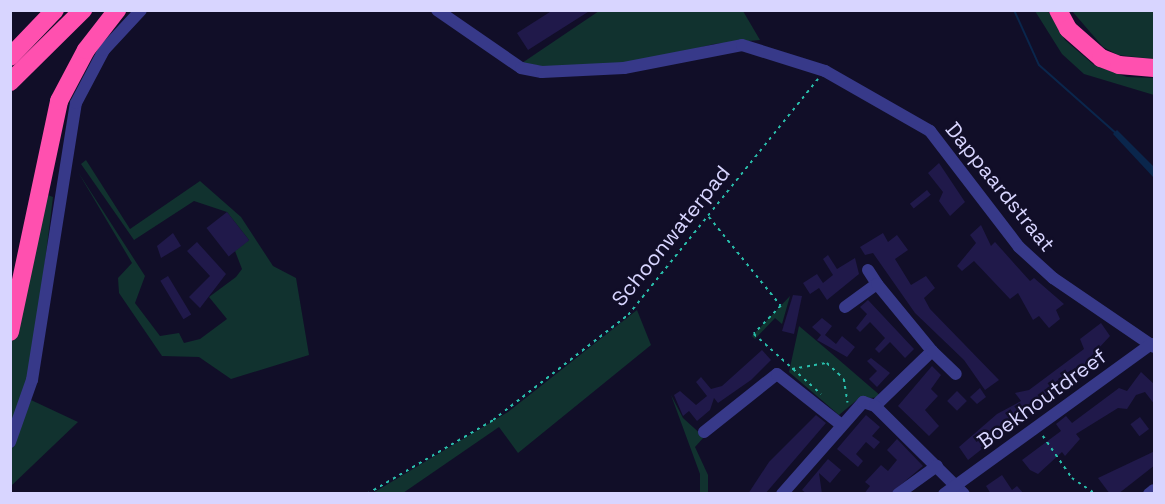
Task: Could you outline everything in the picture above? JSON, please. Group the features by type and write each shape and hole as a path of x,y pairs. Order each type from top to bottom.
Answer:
{"highway":[{"path":"10,57 55,10"},
{"path":"10,82 83,10"},
{"path":"10,332 59,101 86,50 117,10"},
{"path":"1058,10 1101,58 1119,66 1155,68"}],"street":[{"path":"10,442 32,380 76,104 104,50 141,10"},
{"name":"Dappaardstraat","path":"437,10 521,68 542,72 624,68 742,45 825,71 930,131 1018,247 1053,278 1153,346"},
{"path":"868,270 932,351 956,374"},
{"path":"845,307 877,284"},
{"name":"Boekhoutdreef","path":"944,494 960,490 1035,425 1153,346"},
{"path":"875,406 932,351"},
{"path":"704,432 777,374 839,423"},
{"path":"782,494 857,404 875,406 960,490"},
{"path":"898,494 937,466"},
{"path":"1149,494 1155,490"}],"path":[{"name":"Schoonwaterpad","path":"367,494 493,420 619,323 709,216 825,71"},
{"path":"709,216 781,306 754,334 824,397"},
{"path":"792,369 820,361 836,369 846,386 844,407"},
{"path":"1035,425 1072,478 1096,494"}],"green space":[{"path":"599,11 743,11 760,40 714,44 642,62 561,69 522,63"},
{"path":"1035,11 1048,11 1065,40 1094,65 1127,77 1154,78 1154,95 1084,74 1062,54"},
{"path":"1072,11 1154,11 1154,59 1118,55 1103,47"},
{"path":"86,160 130,229 200,181 241,217 273,266 296,278 309,355 231,379 199,357 162,356 119,293 118,278 132,263 78,172 145,276 135,303 160,336 179,333 184,343 200,339 227,319 209,297 236,277 242,269 235,251 249,240 227,212 194,201 134,240 81,164"},
{"path":"45,194 53,197 43,278 28,377 11,425 11,343"},
{"path":"790,296 782,324 775,318 755,339 752,336"},
{"path":"637,310 651,345 518,453 499,427 403,493 373,493 508,412"},
{"path":"799,326 882,397 858,399 839,415 789,372"},
{"path":"671,395 683,418 704,437 695,447 708,475 708,493 700,493 700,474"},
{"path":"31,400 78,422 11,486 11,451"}],"water":[{"path":"1117,130 1154,167 1154,178 1113,134"}],"building":[{"path":"553,10 591,10 528,50 517,33"},
{"path":"939,163 965,202 950,216 939,201 943,192 928,173"},
{"path":"927,190 931,195 914,209 910,204"},
{"path":"227,212 249,240 229,256 207,228"},
{"path":"981,225 991,246 995,242 1030,281 1034,278 1064,304 1056,310 1060,319 1049,328 1039,316 1033,320 1018,293 1010,299 974,261 962,271 957,266 976,243 970,235"},
{"path":"173,233 181,246 161,258 157,246"},
{"path":"883,233 888,242 897,235 908,250 895,259 911,285 926,276 935,288 924,298 930,309 999,380 985,390 964,360 915,313 873,253 865,255 860,247"},
{"path":"197,242 226,274 200,308 189,297 210,276 187,251"},
{"path":"828,255 837,269 855,258 859,274 827,300 819,288 810,294 803,283 817,274 823,283 833,275 823,259"},
{"path":"168,276 191,315 183,319 160,281"},
{"path":"793,295 802,296 794,334 782,331"},
{"path":"868,300 914,349 905,358 890,342 879,353 875,349 885,338 870,322 860,332 856,328 867,314 860,307"},
{"path":"822,318 832,326 825,335 836,344 842,336 855,347 847,357 817,340 821,335 812,327"},
{"path":"1101,323 1110,336 1085,363 1088,371 1078,378 1071,370 1058,379 1063,389 1053,397 1049,391 1034,411 1029,404 1018,413 1021,418 968,460 959,447 997,414 1021,401 1015,393 1029,390 1084,349 1080,339"},
{"path":"762,350 771,360 751,380 718,403 714,398 710,410 697,421 689,411 683,416 674,395 680,391 696,405 707,396 696,382 701,377 711,389 722,386"},
{"path":"871,358 890,373 877,387 869,379 877,371 867,361"},
{"path":"932,366 941,375 931,389 938,396 925,410 939,426 929,436 898,406"},
{"path":"1141,372 1155,385 1155,405 1145,392 1136,395 1127,409 1118,408 1076,434 1080,439 1065,456 1062,452 1038,474 1030,470 1022,460 1061,431 1056,424 1066,416 1072,423 1119,388 1127,391"},
{"path":"980,388 986,397 977,404 970,397"},
{"path":"957,391 967,401 957,411 947,401"},
{"path":"816,415 826,423 765,494 748,494 769,462"},
{"path":"866,415 880,427 872,436 880,442 874,449 866,442 856,454 863,461 858,467 837,449"},
{"path":"1140,417 1149,429 1139,436 1130,424"},
{"path":"897,439 923,466 890,494 864,494 870,486 865,482 881,465 888,471 897,460 887,450"},
{"path":"1155,451 1155,465 1118,494 1110,494 1098,478"},
{"path":"828,459 841,470 830,483 819,473 822,494 807,494 802,490"},
{"path":"1002,475 1012,490 1017,486 1024,494 991,494 986,486"}],"waterway":[{"path":"1014,10 1039,65 1117,134"}]}
